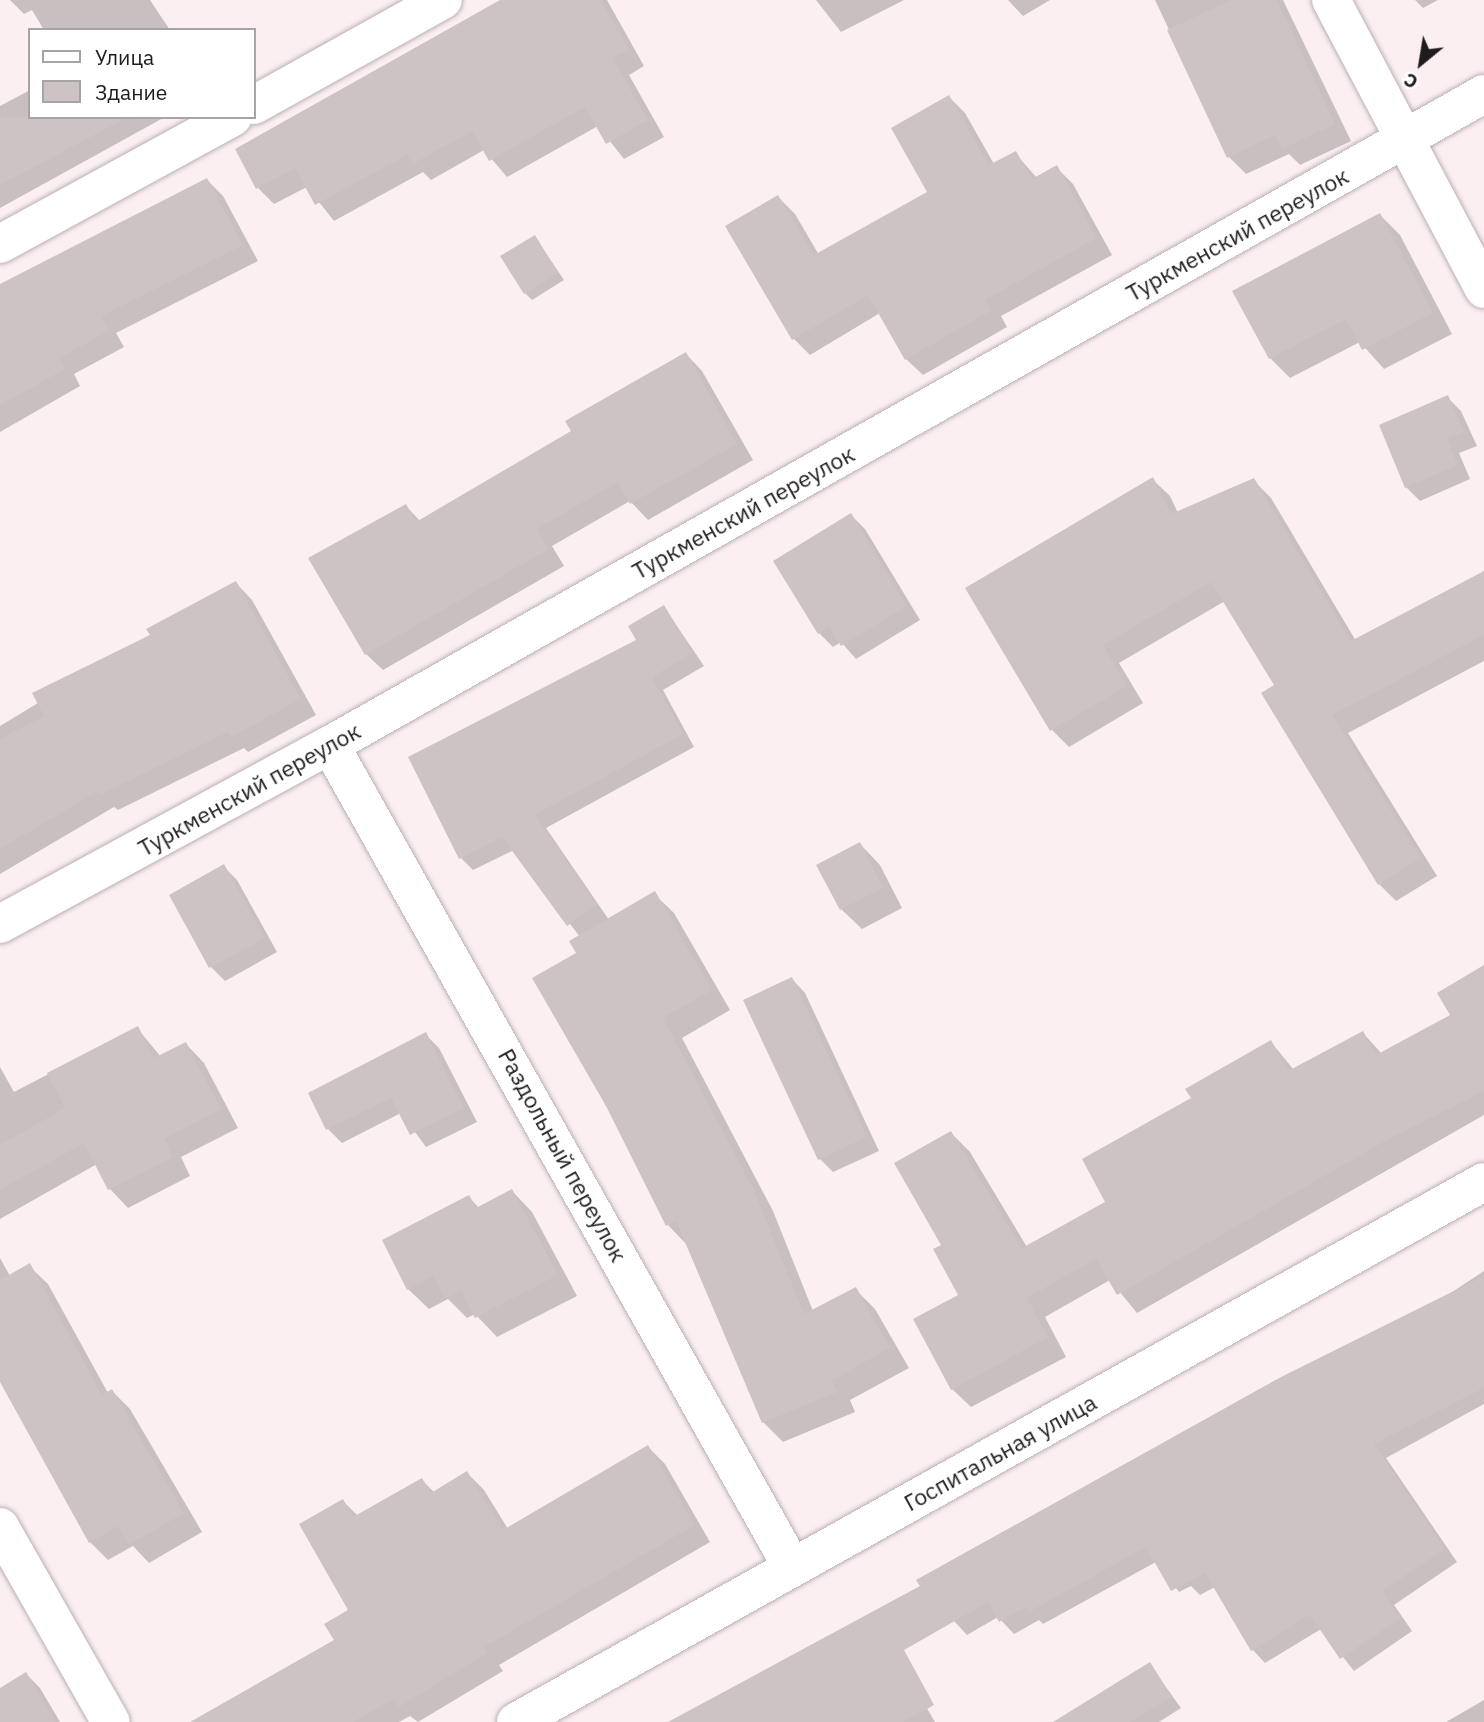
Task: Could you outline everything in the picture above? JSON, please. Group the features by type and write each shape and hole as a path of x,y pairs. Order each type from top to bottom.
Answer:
{"street":[{"path":"256,104 443,0"},
{"path":"1331,0 1402,141 1484,289"},
{"name":"Туркменский переулок","path":"0,924 330,745 1484,94"},
{"path":"0,244 229,119"},
{"name":"Раздольный переулок","path":"330,745 792,1567"},
{"name":"Госпитальная улица","path":"516,1722 1484,1182"},
{"path":"0,1527 111,1722"}],"building":[{"path":"500,0 601,0 629,49 613,58 648,120 606,144 585,107 489,161 472,131 413,164 407,155 315,205 295,168 256,189 235,149"},
{"path":"1231,0 1277,0 1335,124 1282,149 1275,135 1227,158 1167,30"},
{"path":"949,95 989,165 1016,151 1032,179 1057,165 1097,238 985,300 992,310 905,360 868,295 792,340 725,226 778,195 814,255 927,192 891,128"},
{"path":"0,117 124,119 0,185"},
{"path":"207,178 243,245 101,316 109,331 59,358 65,369 0,405 0,284"},
{"path":"1380,213 1433,313 1362,350 1346,319 1269,359 1232,291"},
{"path":"535,235 558,273 524,294 500,256"},
{"path":"686,352 737,444 630,504 618,482 537,529 549,549 365,655 308,558 406,504 416,522 571,431 565,421"},
{"path":"1448,395 1464,432 1447,439 1458,465 1405,488 1379,425"},
{"path":"1153,477 1171,514 1254,478 1351,641 1484,571 1484,635 1332,715 1421,858 1378,885 1261,693 1274,685 1211,582 1103,645 1127,686 1050,731 965,588"},
{"path":"851,513 907,606 841,646 829,627 818,634 773,561"},
{"path":"236,581 301,699 231,737 228,732 100,795 98,791 0,849 0,739 44,716 32,693 150,635 146,629"},
{"path":"664,605 693,653 652,677 683,734 535,815 597,905 567,926 502,837 459,859 408,757 636,640 628,626"},
{"path":"860,842 883,888 840,910 816,865"},
{"path":"224,864 265,938 209,968 169,895"},
{"path":"655,891 712,990 663,1018 754,1190 804,1314 856,1287 890,1348 832,1380 837,1392 762,1423 676,1221 666,1226 606,1106 532,978 576,953 569,941"},
{"path":"1484,965 1484,1091 1385,1141 1117,1295 1096,1259 1027,1298 1048,1337 951,1390 913,1319 958,1295 933,1249 941,1245 894,1163 951,1131 1022,1248 1105,1202 1082,1159 1191,1098 1185,1089 1271,1040 1288,1071 1363,1031 1376,1055 1450,1015 1437,993"},
{"path":"792,977 867,1137 818,1160 743,1000"},
{"path":"138,1026 154,1058 186,1042 221,1109 164,1139 173,1157 108,1190 84,1143 0,1190 0,1145 65,1108 47,1073"},
{"path":"426,1032 464,1108 410,1135 391,1098 326,1130 308,1093"},
{"path":"512,1189 558,1275 475,1318 461,1291 445,1299 433,1276 407,1290 382,1240 469,1195 476,1208"},
{"path":"30,1263 102,1395 112,1389 184,1513 129,1545 118,1526 89,1543 0,1382 0,1280"},
{"path":"1484,1276 1484,1388 1374,1444 1445,1549 1382,1591 1401,1618 1340,1659 1310,1615 1251,1651 1205,1573 1171,1591 1146,1547 1029,1612 1026,1607 999,1622 988,1602 904,1650 934,1705 903,1722 668,1722 920,1586 916,1580 1281,1377"},
{"path":"648,1445 695,1525 484,1647 487,1653 399,1707 394,1699 353,1722 190,1722 334,1640 324,1624 348,1610 299,1524 343,1499 353,1517 422,1478 431,1493 467,1471 503,1530"},
{"path":"1150,1662 1172,1697 1130,1722 1053,1722"},
{"path":"26,1672 56,1722 0,1722 0,1688"}]}
